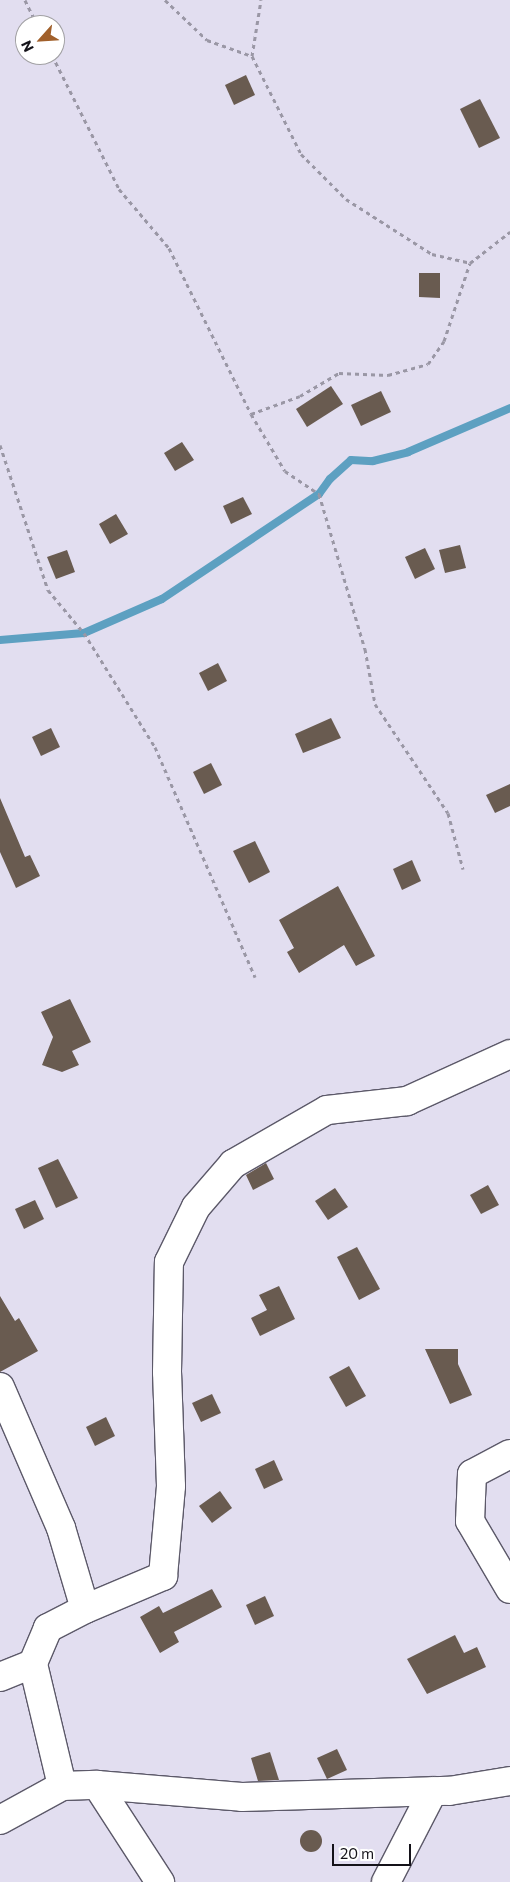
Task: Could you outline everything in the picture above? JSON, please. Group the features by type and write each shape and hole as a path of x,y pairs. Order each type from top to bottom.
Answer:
{"street":[{"path":"62,1786 33,1664 48,1628 86,1609 163,1576 171,1486 167,1372 170,1262 196,1207 232,1164 328,1110 407,1101 510,1054"},
{"path":"0,1387 61,1528 86,1609"},
{"path":"510,1454 472,1474 470,1521 510,1589"},
{"path":"0,1676 33,1664"},
{"path":"0,1820 62,1786 97,1785 242,1797 433,1791 510,1781"},
{"path":"97,1785 160,1882"},
{"path":"386,1882 433,1791"}],"path":[{"path":"25,0 32,15"},
{"path":"165,0 207,40 252,56"},
{"path":"261,0 252,56 301,154 346,199 432,254 470,264"},
{"path":"57,65 119,189 169,248 235,387 251,414 286,471 319,494 365,649 375,704 448,813 463,869"},
{"path":"251,414 300,396 338,373 388,375 428,364 444,341 470,264 510,232"},
{"path":"0,445 48,590 84,633 155,746 255,977"}],"building":[{"path":"246,75 255,95 234,105 225,85"},
{"path":"480,99 500,138 479,148 460,109"},
{"path":"419,273 440,273 440,298 419,297"},
{"path":"331,386 343,404 307,427 296,409"},
{"path":"381,391 391,412 361,426 351,405"},
{"path":"182,442 194,460 175,471 164,453"},
{"path":"243,497 252,514 231,524 223,506"},
{"path":"116,514 128,534 110,544 99,524"},
{"path":"460,545 466,568 445,573 439,550"},
{"path":"425,548 435,569 415,579 405,557"},
{"path":"67,550 75,572 56,579 47,557"},
{"path":"218,663 227,681 208,691 199,673"},
{"path":"331,718 341,738 303,753 295,734"},
{"path":"51,728 60,747 41,756 32,737"},
{"path":"211,763 222,785 204,794 193,772"},
{"path":"510,784 510,806 495,813 486,795"},
{"path":"0,798 25,857 30,855 40,876 16,888 0,852"},
{"path":"255,841 270,872 249,883 233,851"},
{"path":"412,860 421,881 402,890 393,869"},
{"path":"338,886 375,956 356,966 344,945 299,973 287,952 294,948 279,920"},
{"path":"70,999 91,1042 72,1051 79,1065 62,1072 42,1065 53,1037 41,1012"},
{"path":"58,1159 78,1198 56,1208 38,1168"},
{"path":"266,1163 274,1179 253,1190 246,1175"},
{"path":"488,1185 499,1205 481,1214 470,1195"},
{"path":"335,1188 348,1207 328,1220 315,1201"},
{"path":"35,1200 44,1219 24,1229 15,1209"},
{"path":"357,1247 380,1289 359,1300 337,1257"},
{"path":"279,1286 295,1319 260,1336 251,1318 267,1310 259,1295"},
{"path":"0,1296 15,1321 19,1318 38,1351 0,1372"},
{"path":"425,1349 458,1349 458,1364 472,1395 450,1404"},
{"path":"349,1366 366,1396 346,1407 329,1377"},
{"path":"212,1394 221,1413 201,1422 192,1403"},
{"path":"106,1417 115,1436 95,1446 86,1427"},
{"path":"274,1460 283,1480 264,1489 255,1469"},
{"path":"220,1491 232,1508 212,1523 199,1506"},
{"path":"212,1589 222,1607 174,1632 179,1642 160,1653 140,1617 159,1606 163,1613"},
{"path":"265,1596 274,1616 255,1625 246,1605"},
{"path":"455,1635 464,1653 477,1647 486,1667 427,1694 407,1659"},
{"path":"337,1749 347,1770 327,1779 317,1758"},
{"path":"270,1752 279,1780 258,1781 251,1758"},
{"path":"311,1830 319,1833 322,1841 319,1849 311,1852 303,1849 300,1841 303,1833"}],"waterway":[{"path":"0,640 84,633 162,599 319,494 330,479 351,460 373,461 408,452 510,408"}]}
